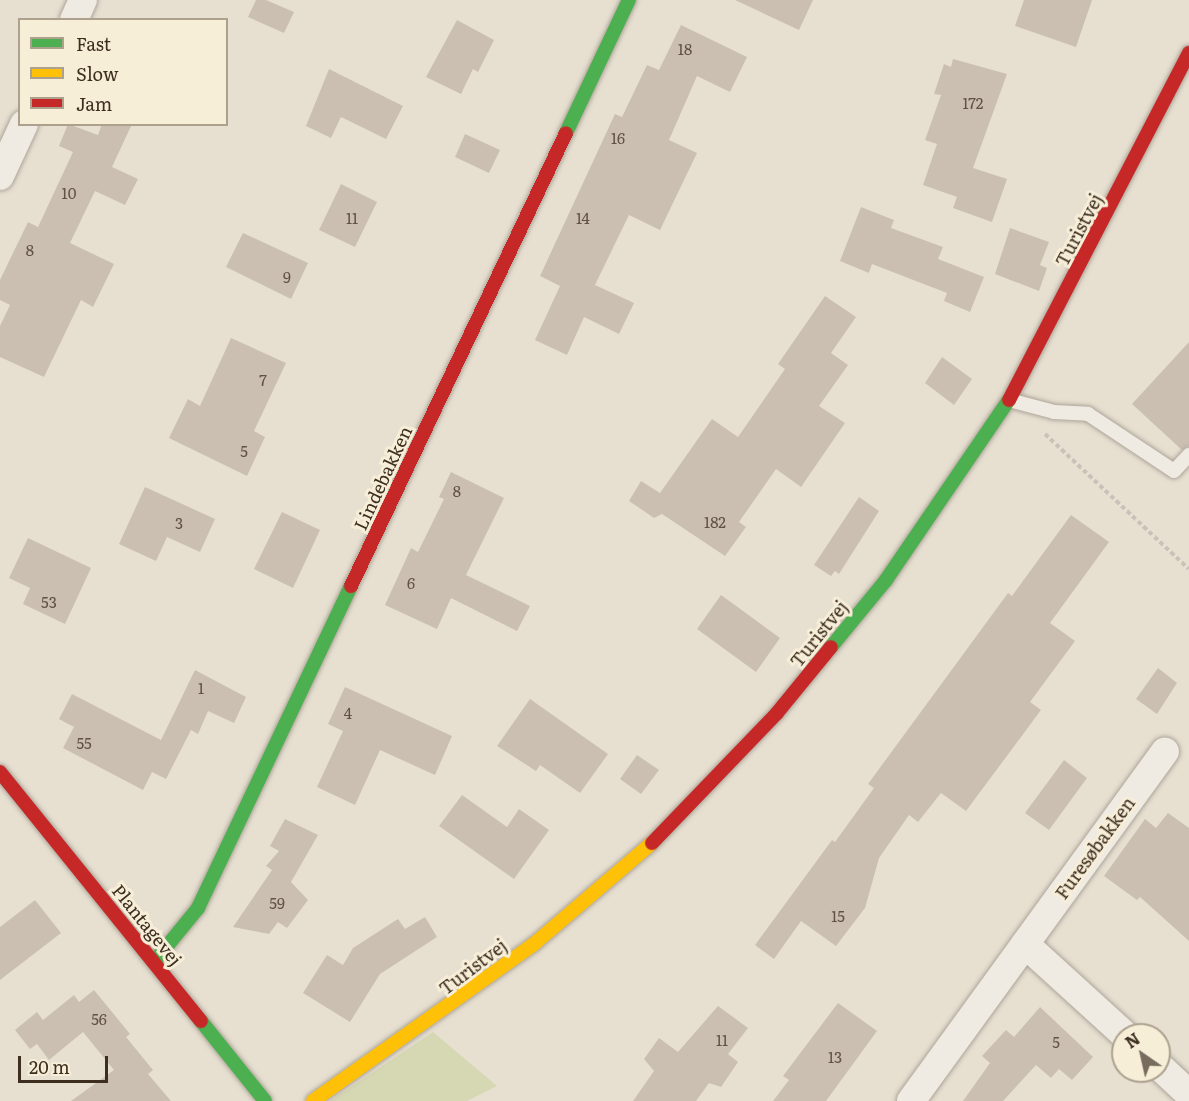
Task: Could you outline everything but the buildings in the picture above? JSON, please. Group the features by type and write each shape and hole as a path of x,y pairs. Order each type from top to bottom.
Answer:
{"street":[{"path":"75,18 83,0"},
{"name":"Lindebakken","path":"154,962 198,908 629,0"},
{"name":"Turistvej","path":"313,1101 534,945 656,840 777,713 886,580 1009,400 1189,52"},
{"path":"0,176 23,126"},
{"name":"Furesøbakken","path":"911,1101 1165,752"},
{"name":"Plantagevej","path":"0,772 265,1101"},
{"path":"1025,944 1112,1023"},
{"path":"1171,1077 1189,1094"}],"lane":[{"path":"1009,400 1054,412 1088,414 1174,471 1189,455"}],"path":[{"path":"1044,432 1189,569"}],"green space":[{"path":"433,1032 497,1086 467,1101 330,1101"}],"traffic: fast":[{"path":"566,133 629,0"},
{"path":"831,647 886,580 1009,400"},
{"path":"154,962 198,908 351,586"},
{"path":"201,1021 265,1101"}],"traffic: slow":[{"path":"313,1101 534,944 652,843"}],"traffic: jam":[{"path":"1009,400 1189,53"},
{"path":"351,586 566,133"},
{"path":"652,843 777,713 831,647"},
{"path":"0,772 201,1021"}]}
